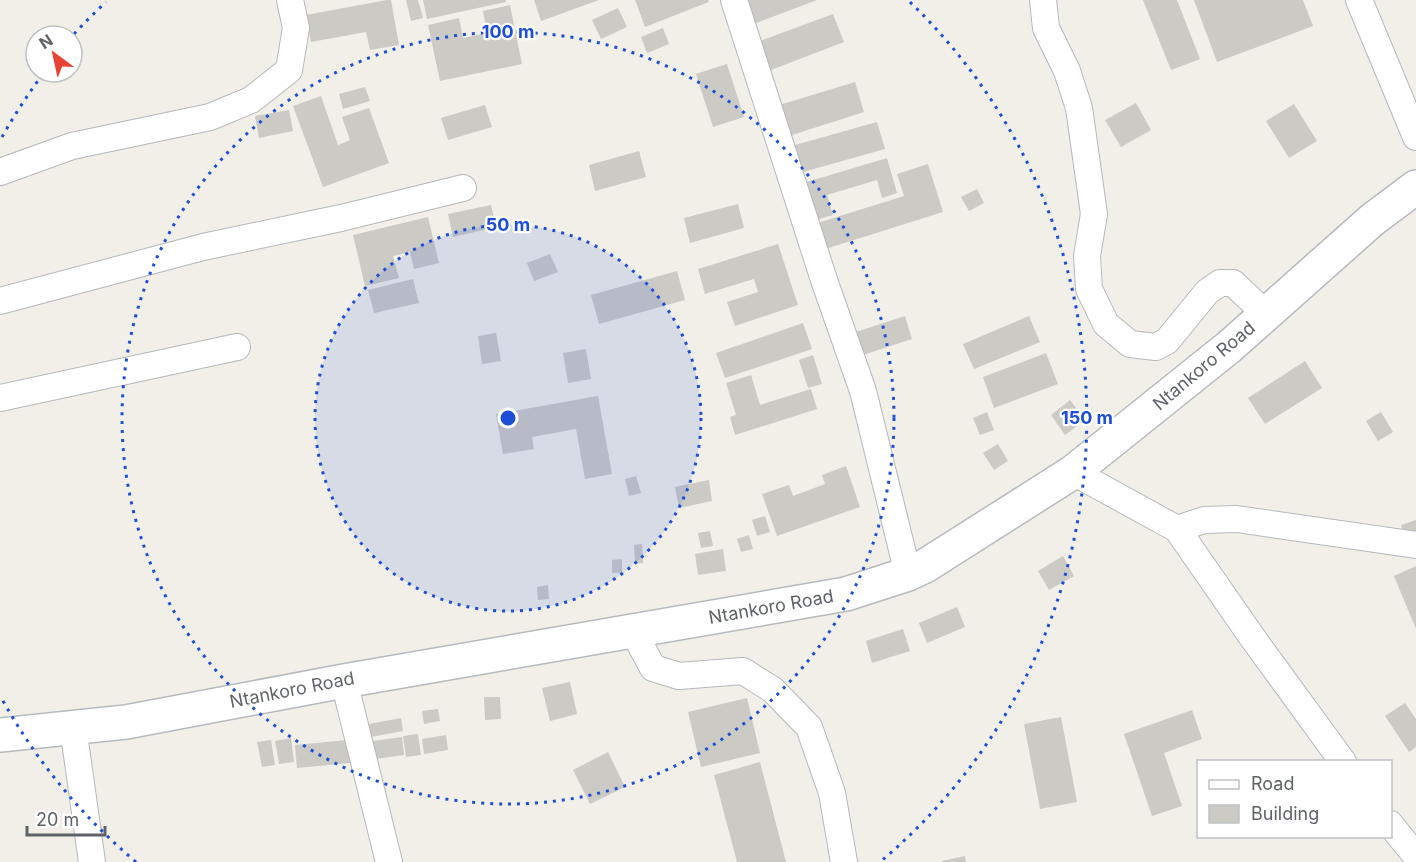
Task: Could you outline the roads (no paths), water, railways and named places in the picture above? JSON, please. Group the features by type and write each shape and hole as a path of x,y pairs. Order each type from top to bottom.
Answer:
{"main road":[{"name":"Ntankoro Road","path":"0,735 126,722 344,681 846,594 908,574 925,566 1073,472 1229,347 1372,220 1416,187"}],"street":[{"path":"734,0 824,280 863,391 908,574"},
{"path":"1043,0 1046,28 1067,70 1079,108 1094,214 1087,256 1089,289 1107,324 1130,344 1156,347 1167,341 1201,298 1220,283 1233,283 1266,314"},
{"path":"1359,0 1416,137"},
{"path":"0,172 72,146 210,117 251,100 289,70 298,2"},
{"path":"0,301 203,247 341,218 463,188"},
{"path":"0,398 237,348"},
{"path":"1073,472 1177,529 1252,637 1343,760"},
{"path":"1177,529 1203,520 1237,519 1416,545"},
{"path":"633,631 653,668 679,676 743,670 773,690 809,727 832,793 844,862"},
{"path":"344,681 389,862"},
{"path":"73,727 92,862"},
{"path":"1392,826 1416,856"}]}
